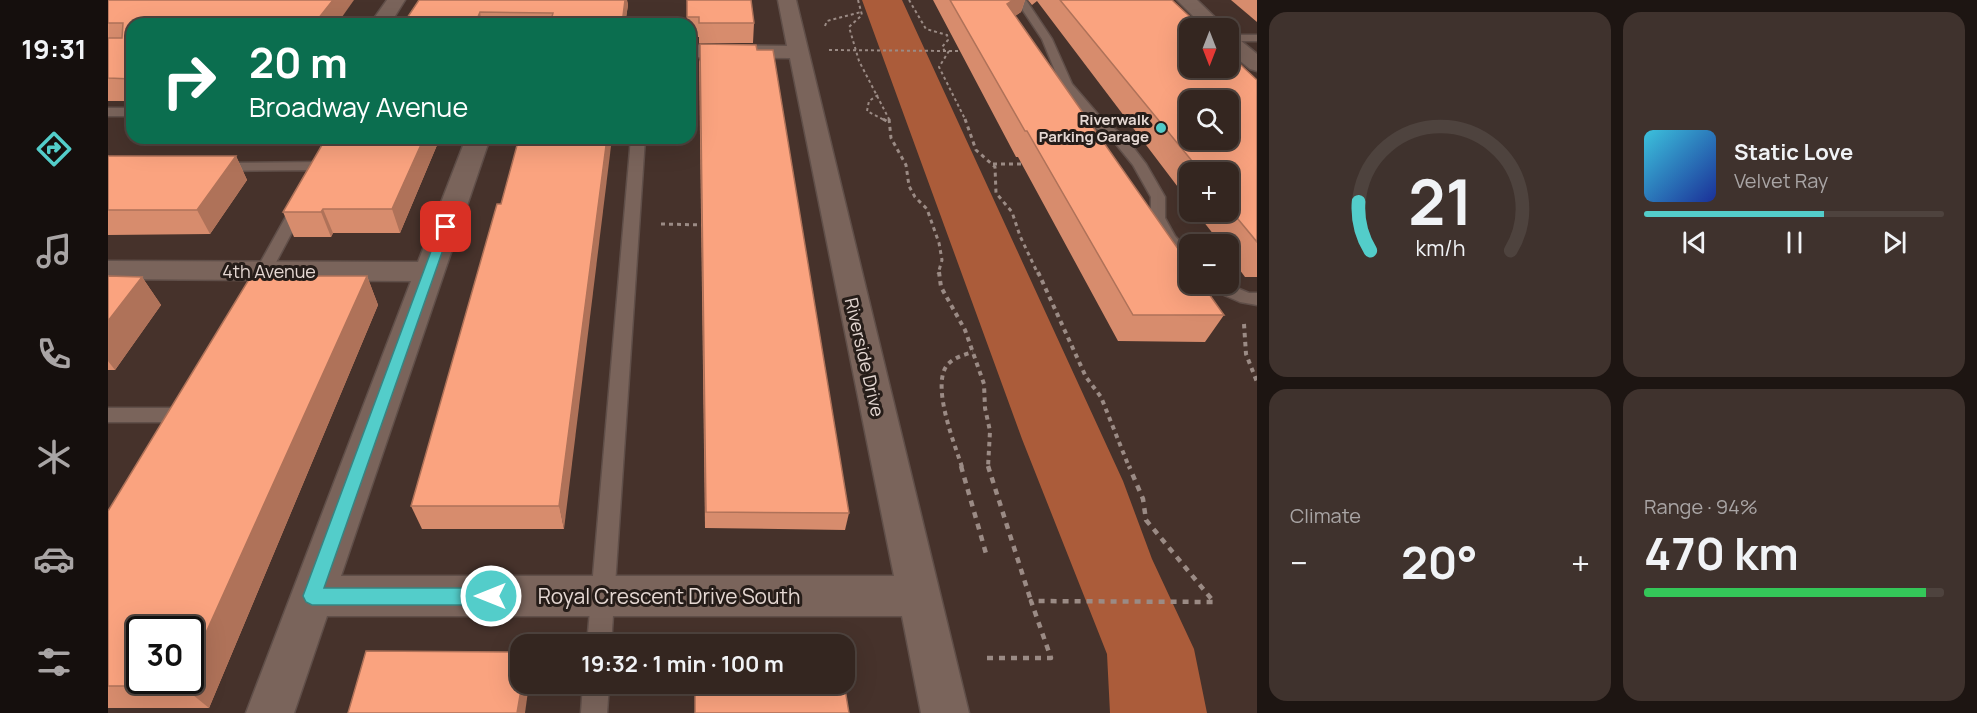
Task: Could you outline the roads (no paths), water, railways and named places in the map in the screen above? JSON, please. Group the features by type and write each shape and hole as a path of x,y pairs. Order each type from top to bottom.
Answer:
{"street":[{"path":"384,18 396,0"},
{"name":"Riverside Drive","path":"787,0 810,51 918,596 945,713"},
{"path":"1185,0 1205,18"},
{"path":"1239,49 1257,65"},
{"path":"696,51 810,51"},
{"path":"270,713 476,144"},
{"name":"4th Avenue","path":"108,270 430,272"},
{"name":"Royal Crescent Drive South","path":"312,596 918,596"}],"lane":[{"path":"1021,0 1047,39 1066,85 1097,122 1121,141 1139,164 1158,197 1158,218 1168,238 1179,251"},
{"path":"1239,39 1257,38"},
{"path":"108,112 126,112"},
{"path":"600,634 638,144"},
{"path":"203,167 324,161 247,298"},
{"path":"163,435 187,396"},
{"path":"108,415 175,415"},
{"path":"594,713 595,694"}],"place":[{"name":"Riverwalk Parking Garage","path":"1161,128"}]}
